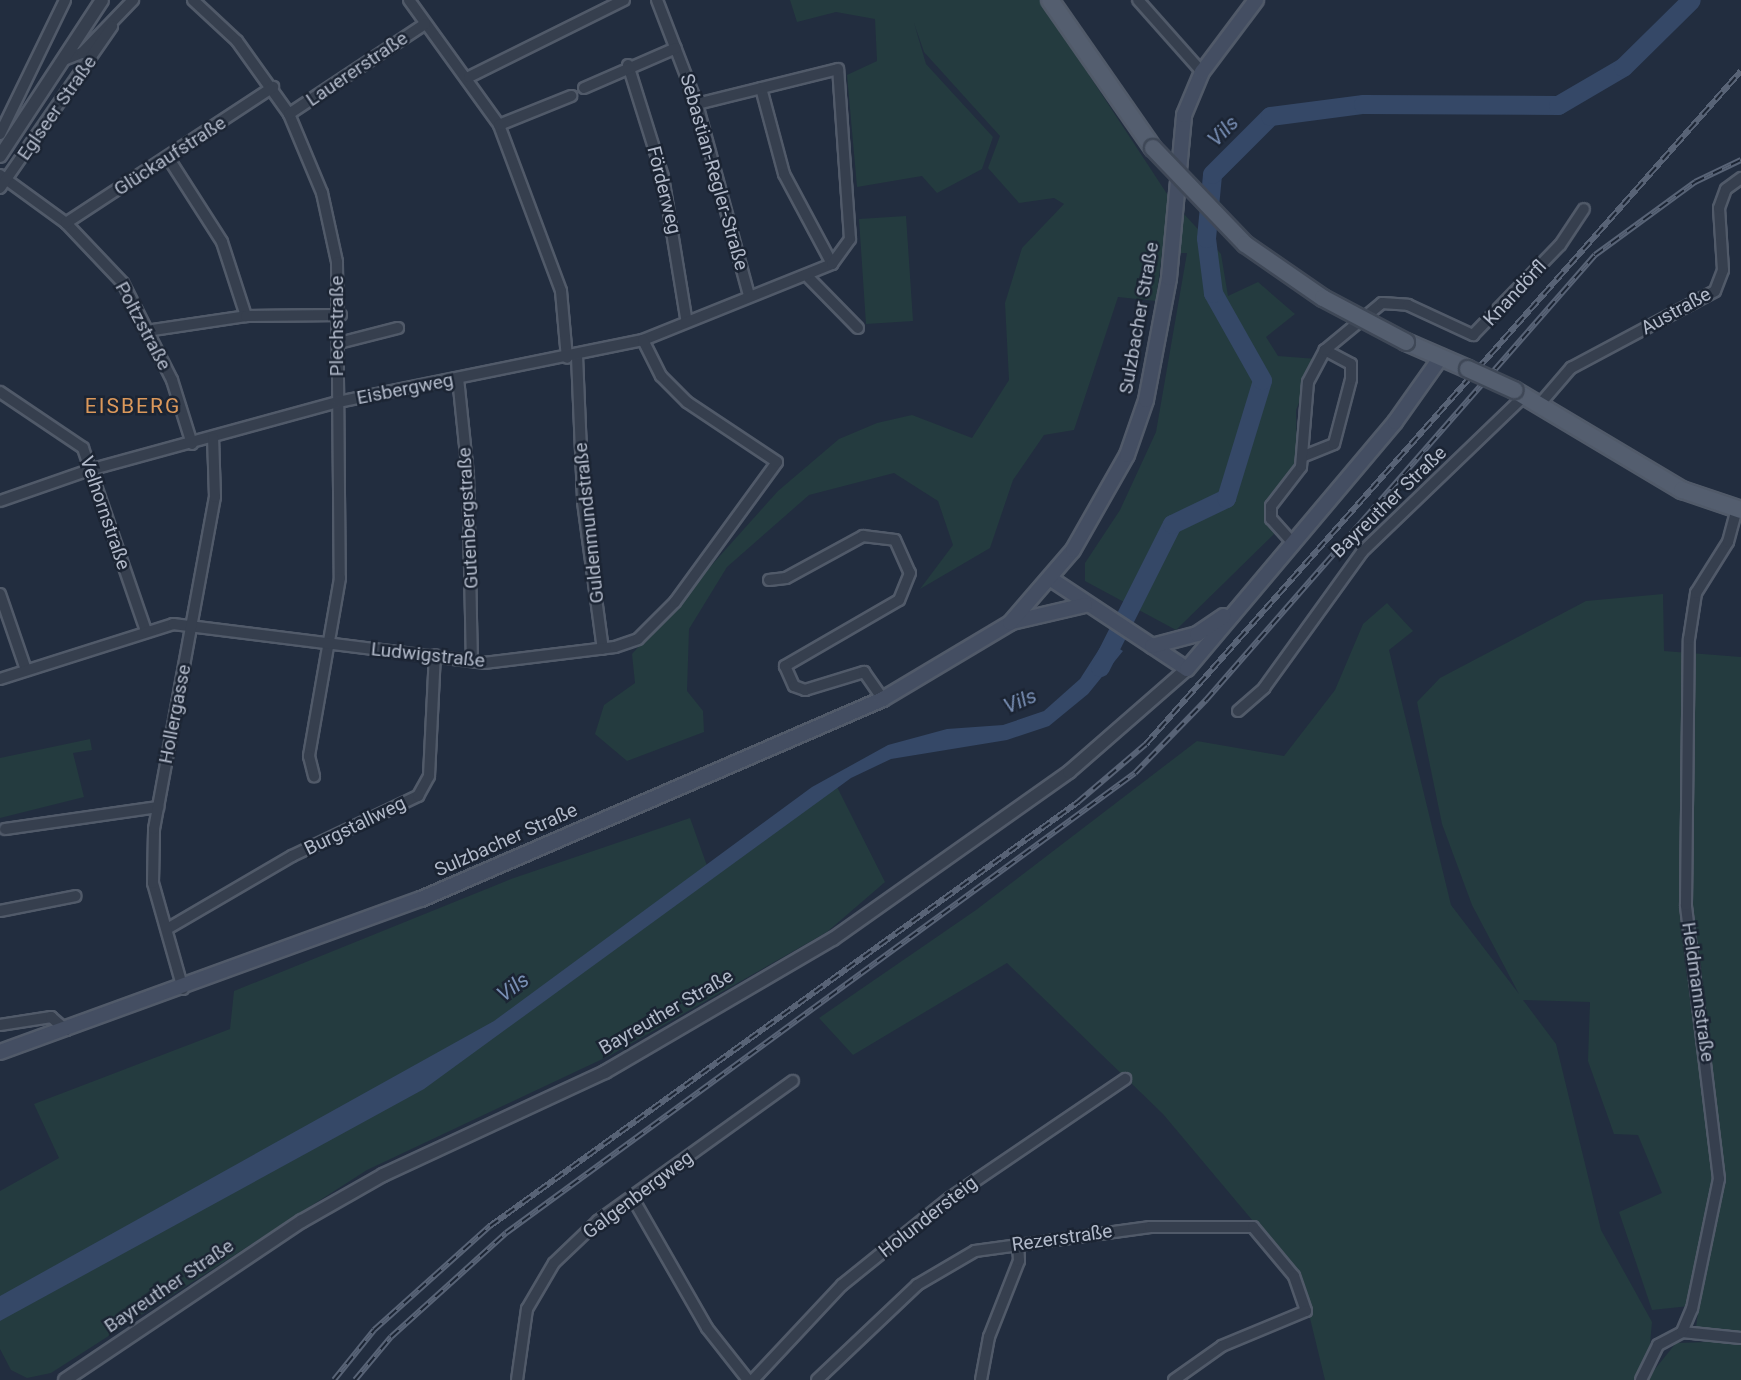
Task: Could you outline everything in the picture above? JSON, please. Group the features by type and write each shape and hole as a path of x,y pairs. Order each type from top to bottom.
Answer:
{"main road":[{"path":"1050,0 1153,148 1245,244 1323,299 1406,342 1540,404 1682,490 1739,509"},
{"name":"Sulzbacher Straße","path":"1010,623 1052,579 1101,506 1146,400 1169,278 1184,115 1202,72 1256,0"},
{"name":"Bayreuther Straße","path":"1187,669 1441,357"},
{"path":"1052,579 1065,598 1085,605 1187,669"},
{"name":"Sulzbacher Straße","path":"0,1052 183,989 421,899 883,699 1010,623 1065,598"},
{"name":"Bayreuther Straße","path":"1152,646 1197,634 1237,608"}],"street":[{"path":"0,134 65,0"},
{"name":"Eglseer Straße","path":"0,156 66,59 102,0"},
{"name":"Eglseer Straße","path":"2,181 133,0"},
{"name":"Plechstraße","path":"193,0 272,87 289,114 322,194 341,315 338,402 340,578 309,756 314,776"},
{"name":"Guldenmundstraße","path":"410,0 425,24 469,77 499,125 561,291 572,357 583,502 603,649"},
{"path":"469,77 624,0"},
{"name":"Sebastian-Regler-Straße","path":"657,0 697,104 749,296"},
{"path":"1138,0 1202,72"},
{"name":"Lauererstraße","path":"289,114 425,24"},
{"name":"Eglseer Straße","path":"66,59 112,26"},
{"name":"Sebastian-Regler-Straße","path":"584,88 628,65 676,48"},
{"name":"Förderweg","path":"628,65 663,177 686,318"},
{"name":"Eisbergweg","path":"0,502 89,470 338,402 572,357 643,340 686,318 809,278 832,264 850,239 838,69 761,88"},
{"name":"Glückaufstraße","path":"66,223 169,159 272,87"},
{"path":"697,104 761,88 784,174 832,264"},
{"path":"499,125 571,96"},
{"path":"169,159 222,242 246,316"},
{"name":"Austraße","path":"1540,404 1571,368 1715,291 1723,270 1719,208 1726,190 1741,178"},
{"name":"Poltzstraße","path":"2,181 66,223 123,283 172,380 192,444"},
{"name":"Knandörfl","path":"1304,456 1308,382 1325,350 1382,303 1408,305 1473,335 1560,245 1584,209"},
{"path":"809,278 858,328"},
{"path":"146,331 246,316 341,315"},
{"path":"339,343 398,328"},
{"name":"Ludwigstraße","path":"0,679 173,624 328,644 471,658 484,663 603,649 638,639 675,602 777,463 687,402 661,376 643,340"},
{"path":"1292,542 1271,519 1271,506 1304,456 1334,444 1351,379 1351,363 1325,350"},
{"name":"Gutenbergstraße","path":"458,378 469,488 471,658"},
{"name":"Bayreuther Straße","path":"1238,711 1264,688 1362,552 1519,393"},
{"path":"0,407 3,394"},
{"name":"Velhornstraße","path":"3,394 83,449 146,631"},
{"name":"Hollergasse","path":"183,989 153,883 158,807 218,474 213,438"},
{"name":"Heldmannstraße","path":"1682,1332 1718,1179 1686,905 1690,617 1739,509"},
{"path":"769,579 786,578 863,536 895,540 910,573 899,600 785,666 794,686 805,691 864,672 883,699"},
{"path":"0,594 26,670"},
{"name":"Burgstallweg","path":"167,929 292,856 418,796 429,776 435,655"},
{"name":"Bayreuther Straße","path":"65,1380 314,1214 383,1175 605,1072 833,939 1069,772 1187,669"},
{"path":"5,829 158,807"},
{"path":"0,911 76,896"},
{"path":"0,1025 51,1017 66,1030"},
{"name":"Holundersteig","path":"632,1197 707,1328 751,1380 842,1284 928,1215 1125,1079"},
{"name":"Galgenbergweg","path":"517,1380 535,1288 562,1254 632,1197 793,1081"},
{"name":"Rezerstraße","path":"817,1380 918,1285 975,1251 1150,1227 1253,1227 1294,1276 1306,1311 1222,1346 1174,1380"},
{"path":"981,1380 989,1337 1019,1261 1018,1244"},
{"path":"1641,1380 1658,1345 1682,1332 1741,1338"}],"green space":[{"path":"790,0 1040,0 1171,200 1221,254 1228,296 1258,282 1295,314 1266,337 1278,356 1317,359 1296,410 1297,462 1264,510 1274,534 1176,630 1085,581 1085,563 1120,510 1156,432 1187,253 1162,253 1156,301 1118,297 1074,430 1044,435 1013,480 990,548 920,589 953,545 938,501 894,473 809,495 727,567 689,629 687,691 703,711 704,732 627,761 595,734 604,705 635,683 632,654 778,491 839,439 877,423 912,415 972,438 1009,380 1005,303 1022,248 1064,204 1054,198 1019,203 988,168 1000,136 924,52 914,23 926,64 993,137 982,169 937,193 922,176 857,187 847,75 877,61 875,19 836,12 797,22"},
{"path":"906,216 913,321 866,324 859,219"},
{"path":"1663,594 1664,651 1741,657 1741,1332 1696,1327 1699,1305 1652,1310 1619,1212 1662,1193 1638,1135 1614,1134 1588,1061 1590,1002 1523,1000 1556,1044 1601,1230 1652,1322 1647,1379 1676,1343 1741,1341 1741,1380 1325,1380 1300,1277 1163,1114 1007,963 853,1055 819,1018 976,910 1197,741 1284,756 1335,690 1363,624 1387,603 1413,631 1389,650 1451,905 1519,994 1472,905 1442,824 1417,702 1440,678 1586,601"},
{"path":"90,739 92,750 73,753 84,797 0,818 0,758"},
{"path":"835,783 885,882 827,932 611,1055 367,1170 51,1373 27,1378 11,1370 0,1349 0,1191 59,1158 34,1104 230,1029 234,991 511,879 690,818 711,877"}],"water":[{"path":"1105,640 1123,651 1088,694 1049,726 1007,740 891,759 851,778 424,1089 0,1321 0,1296 494,1021 812,787 888,745 947,729 1003,725 1044,711 1080,679"}],"waterway":[{"name":"Vils","path":"1100,667 1172,524 1226,498 1262,380 1213,293 1206,238 1212,174 1270,116 1363,104 1558,105 1623,67 1691,0"}],"railway":[{"path":"334,1380 374,1330 490,1226 1078,802 1146,744 1741,71"},
{"path":"355,1380 391,1337 506,1233 1135,773 1206,700 1595,255 1695,182 1741,160"}],"district":[{"name":"EISBERG","path":"133,406"}]}
